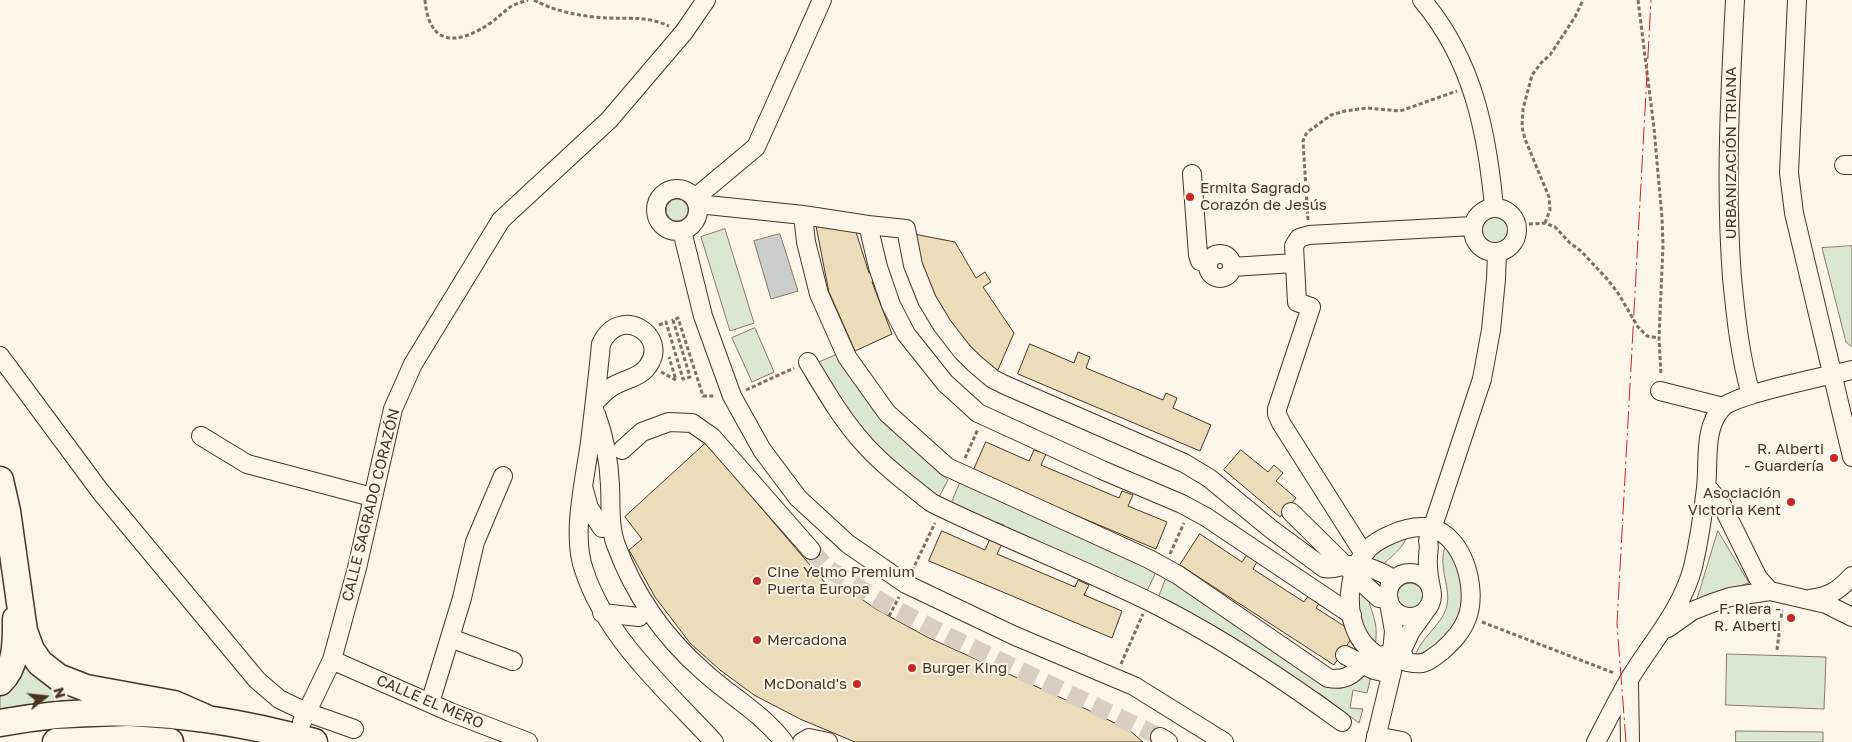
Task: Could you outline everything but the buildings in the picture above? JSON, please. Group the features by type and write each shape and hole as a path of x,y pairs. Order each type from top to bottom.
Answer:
{"highway":[{"path":"0,480 7,511 24,631 31,650 40,663 58,677 86,688 174,704 206,718"},
{"path":"0,682 12,664 15,648 16,597 14,564"},
{"path":"0,723 34,718 113,712 170,714 206,718 290,735 307,725"},
{"path":"56,742 129,739 170,742"}],"street":[{"name":"CALLE SAGRADO CORAZÓN","path":"307,725 332,660 357,568 393,409 413,364 501,220 609,120 684,32 706,0"},
{"path":"697,201 756,147 822,0"},
{"path":"1422,0 1430,9 1452,45 1465,68 1471,85 1485,135 1494,208"},
{"name":"URBANIZACIÓN TRIANA","path":"1735,0 1728,191 1736,321 1743,365 1751,394"},
{"path":"1797,0 1789,173 1790,188 1831,375 1852,455"},
{"path":"1192,174 1200,261 1208,264 1214,255 1225,254 1232,262 1232,267 1294,263"},
{"path":"697,201 698,218 694,224 682,231 668,229 662,225 656,212 659,198 670,190 677,188 684,189 697,201 906,230 913,265 927,300 942,325 962,351 993,379 1184,463 1209,478 1265,524 1324,568 1334,569 1355,565"},
{"path":"1502,208 1514,218 1516,225 1515,239 1510,245 1497,252 1490,251 1479,245 1475,239 1473,226 1475,220 1483,211 1502,208"},
{"path":"803,216 806,242 819,294 847,357 887,413 947,468 1149,559 1178,575 1328,678 1337,680 1346,678 1354,673 1362,664"},
{"path":"868,225 878,267 891,305 906,334 945,383 978,413 1206,517 1352,615"},
{"path":"1424,613 1411,618 1404,617 1398,614 1389,602 1379,598 1355,565 1278,419 1278,409 1311,306 1297,302 1294,250 1296,242 1303,236 1309,235 1473,226"},
{"path":"682,231 703,316 732,396 762,450 798,498 848,544 906,584 1015,636 1134,686 1224,742"},
{"path":"1345,655 1374,670 1395,659 1411,631 1432,602 1428,575 1430,535 1482,379 1491,330 1497,252"},
{"path":"594,406 613,385 643,372 649,366 653,357 651,339 638,327 629,324 620,325 605,335 601,344 579,515 579,542 583,569 602,613 620,640 714,742"},
{"path":"0,356 100,491 257,680 307,725 354,729"},
{"path":"801,365 865,445 932,503 1149,602 1239,650 1300,690 1342,722"},
{"path":"1596,742 1630,679 1675,611 1692,569 1706,486 1708,449 1712,423 1723,407 1751,394 1852,370"},
{"path":"1660,391 1723,407"},
{"path":"594,406 602,431 610,482 611,524 615,543 631,581 650,613 676,645 704,673 743,702 774,730 784,742"},
{"path":"622,450 642,432 669,422 692,423 712,437 811,550"},
{"path":"201,436 247,464 372,497"},
{"path":"430,703 462,598 475,542 503,476"},
{"path":"1706,486 1721,503 1758,578 1770,591"},
{"path":"583,488 589,508 602,528"},
{"path":"1291,512 1355,565 1395,579 1409,573 1416,574 1428,582 1431,588"},
{"path":"1416,526 1430,535 1444,534 1453,543 1462,558 1469,577 1471,596 1468,617 1460,632 1434,657 1422,663 1379,657 1368,649 1358,636 1352,615 1350,591 1355,565 1369,548 1402,529 1416,526"},
{"path":"1402,741 1376,739 1395,659 1389,589 1430,535"},
{"path":"1808,599 1825,596 1840,588 1852,576"},
{"path":"1658,635 1692,611 1712,603 1730,597 1770,591 1826,604 1852,617"},
{"path":"602,613 639,617"},
{"path":"450,638 513,661"},
{"name":"CALLE EL MERO","path":"332,660 430,703 528,742"},
{"path":"1630,679 1630,742"},
{"path":"802,742 809,738 828,742"}],"path":[{"path":"425,0 426,15 430,25 438,33 452,39 468,35 491,23 512,6 528,0"},
{"path":"534,0 548,7 569,12 608,18 628,17 656,20 684,32"},
{"path":"1545,223 1550,210 1549,197 1525,139 1522,127 1523,109 1532,74 1550,55 1575,17 1583,0"},
{"path":"1638,0 1654,128 1662,218 1663,245 1659,338 1662,380 1660,391"},
{"path":"1309,235 1303,141 1306,134 1331,115 1345,110 1366,108 1400,111 1471,85"},
{"path":"1516,225 1545,223 1555,227 1608,280 1638,327 1647,336 1659,338"},
{"path":"662,333 659,324 666,322 683,379 690,377 673,320 678,318 702,396 732,396 801,365"},
{"path":"649,366 676,380 668,352"},
{"path":"967,453 984,416"},
{"path":"916,563 942,507"},
{"path":"1175,545 1191,509"},
{"path":"1777,650 1783,605 1789,596"},
{"path":"1123,659 1149,602"},
{"path":"1478,621 1610,671"}],"green space":[{"path":"677,199 685,202 688,210 685,218 677,221 669,218 666,210 669,202"},
{"path":"1495,217 1504,221 1508,230 1504,239 1495,243 1486,239 1482,230 1486,221"},
{"path":"725,229 754,323 730,331 701,237"},
{"path":"1852,246 1852,347 1846,342 1822,248"},
{"path":"755,328 774,372 752,382 732,338"},
{"path":"836,355 890,428 948,480 938,499 869,445 815,364"},
{"path":"960,483 1157,570 1145,595 1103,576 1105,571 1095,566 1092,571 1002,530 1004,525 996,522 993,527 950,507"},
{"path":"1718,531 1749,583 1697,600"},
{"path":"1407,535 1402,547 1379,568 1368,585 1367,591 1376,628 1375,649 1360,629 1355,582 1373,553"},
{"path":"1446,544 1450,546 1466,595 1453,635 1413,661 1420,645 1446,609 1448,593 1443,570 1443,553"},
{"path":"1167,576 1320,681 1355,682 1365,674 1371,676 1367,693 1353,690 1350,708 1363,709 1359,723 1319,693 1317,698 1214,626 1157,602"},
{"path":"1410,583 1419,587 1423,596 1419,605 1410,609 1401,605 1397,596 1401,587"},
{"path":"1727,654 1826,657 1824,709 1726,705"},
{"path":"20,661 93,698 86,703 0,714 0,694"},
{"path":"1736,731 1823,732 1823,742 1736,742"}],"shaded area":[{"path":"780,234 798,291 771,299 754,241"}],"tunnel":[{"path":"811,550 827,568 887,605 1160,737"}],"power":[{"path":"1626,742 1617,624 1651,0"}],"place":[{"name":"Ermita Sagrado Corazón de Jesús","path":"1190,197"},
{"name":"R. Alberti - Guardería","path":"1834,458"},
{"name":"Asociación Victoria Kent","path":"1791,502"},
{"name":"Cine Yelmo Premium Puerta Europa","path":"757,581"},
{"name":"F. Riera - R. Alberti","path":"1791,618"},
{"name":"Mercadona","path":"757,640"},
{"name":"Burger King","path":"912,668"},
{"name":"McDonald's","path":"857,684"}]}
